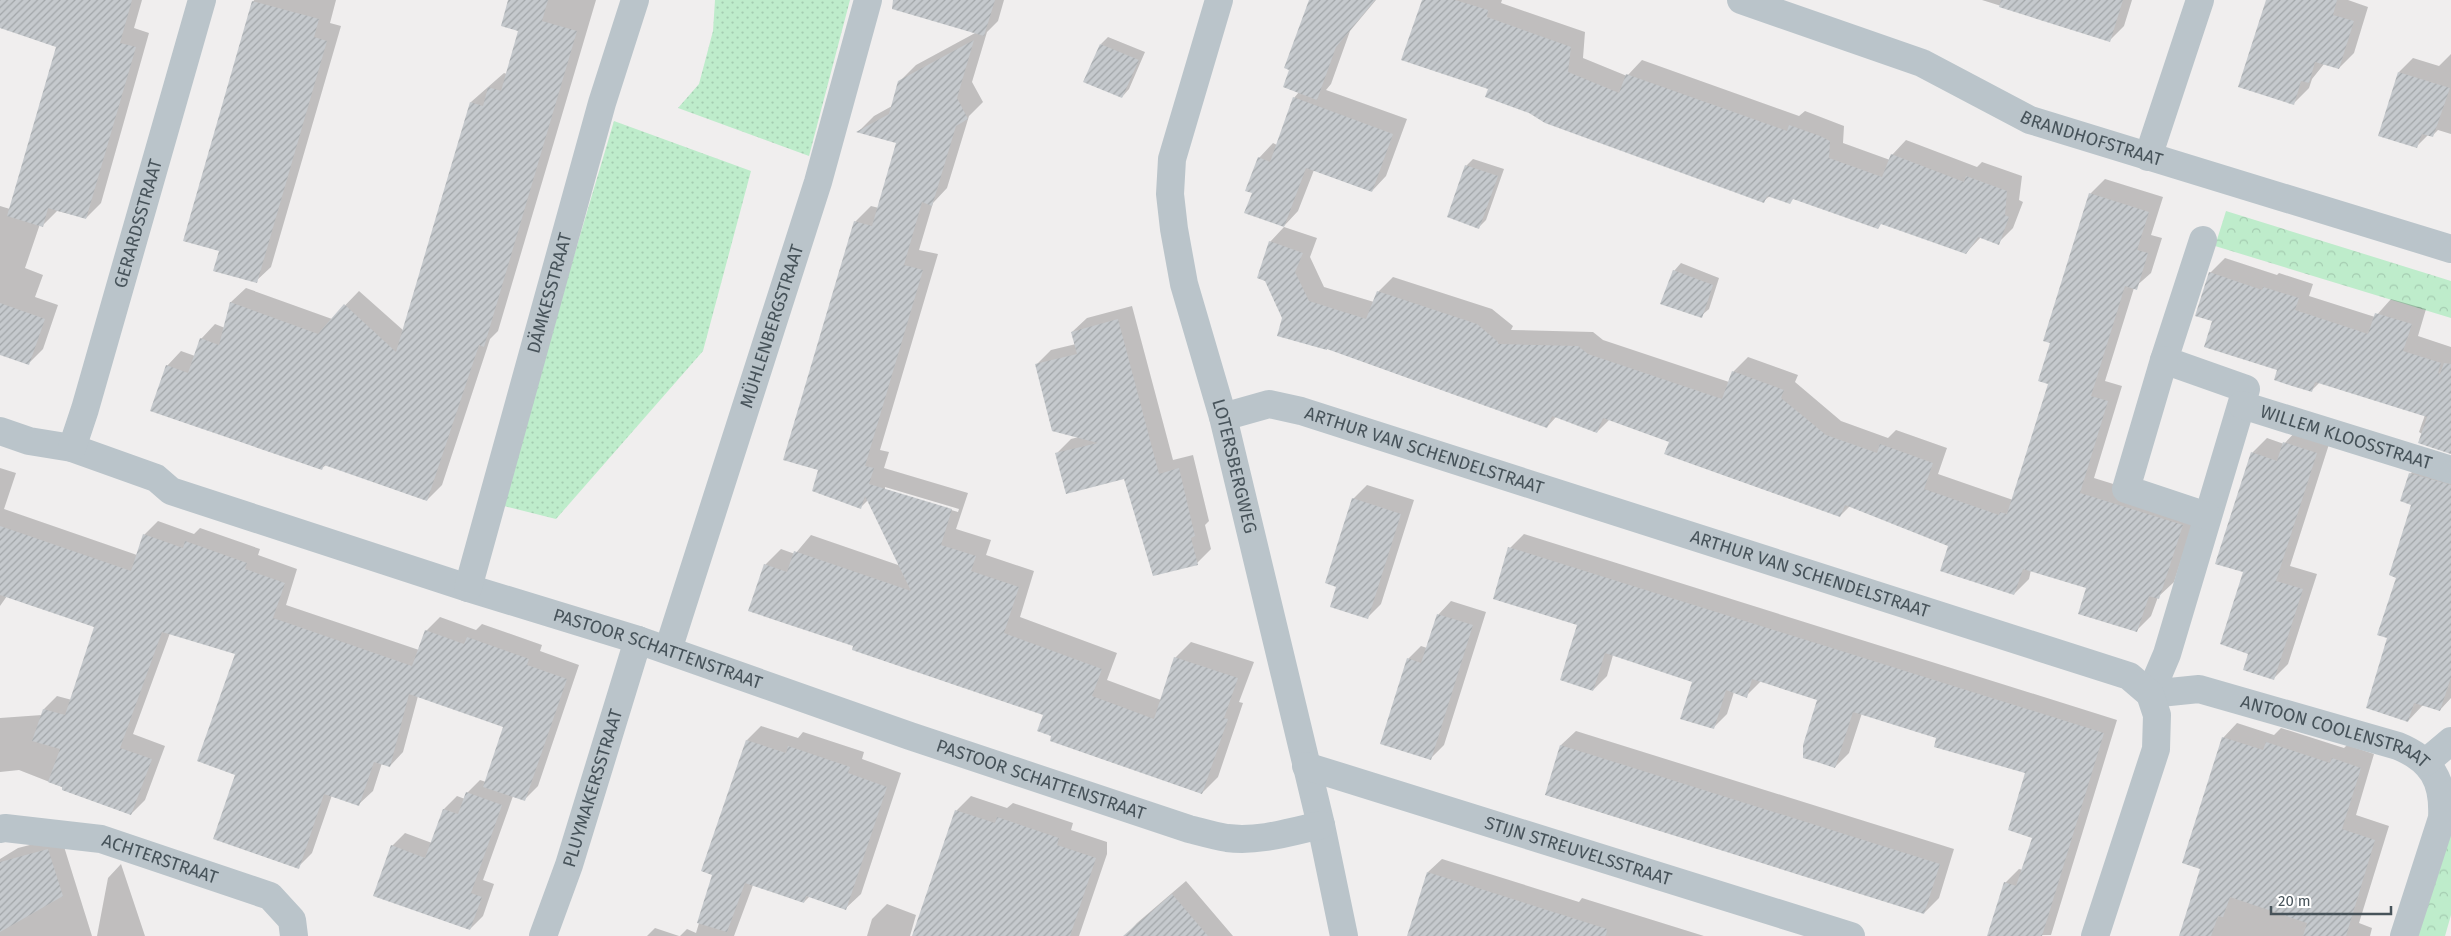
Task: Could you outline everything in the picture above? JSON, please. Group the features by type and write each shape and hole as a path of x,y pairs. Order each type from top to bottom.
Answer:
{"street":[{"name":"GERARDSSTRAAT","path":"72,448 88,400 202,0"},
{"name":"DÄMKESSTRAAT","path":"468,588 602,103 635,0"},
{"name":"MÜHLENBERGSTRAAT","path":"668,650 818,182 868,0"},
{"name":"LOTERSBERGWEG","path":"1219,0 1172,159 1170,194 1184,284 1223,418 1321,825 1344,936"},
{"name":"BRANDHOFSTRAAT","path":"1741,0 1922,63 2030,120 2451,249"},
{"path":"2148,157 2200,0"},
{"path":"2203,240 2164,360 2126,489 2207,516"},
{"name":"WILLEM KLOOSSTRAAT","path":"2150,694 2167,654 2246,389 2164,360"},
{"name":"ARTHUR VAN SCHENDELSTRAAT","path":"1223,418 1269,404 1301,411 2129,676 2150,694"},
{"name":"WILLEM KLOOSSTRAAT","path":"2242,405 2451,470"},
{"name":"PASTOOR SCHATTENSTRAAT","path":"0,431 29,441 72,448 156,478 171,491 468,588 638,640 928,742 1188,829 1227,838 1246,838 1272,837 1321,825"},
{"name":"PLUYMAKERSSTRAAT","path":"543,936 569,865 638,640"},
{"name":"ANTOON COOLENSTRAAT","path":"2150,694 2199,689 2398,746 2414,753 2426,762 2440,787 2443,800 2442,818 2404,936"},
{"path":"2095,936 2156,749 2157,715 2150,694"},
{"path":"2426,762 2451,741"},
{"name":"STIJN STREUVELSSTRAAT","path":"1306,766 1851,936"},
{"name":"ACHTERSTRAAT","path":"0,829 101,839 270,896 292,920 294,936"}],"green space":[{"path":"715,0 850,0 809,156 678,108 699,84 713,31"},
{"path":"614,121 751,171 703,351 556,519 500,505"},
{"path":"2226,211 2451,281 2451,318 2215,246"},
{"path":"2451,817 2451,915 2445,936 2418,936"}],"building":[{"path":"0,0 132,0 120,43 136,47 86,219 48,208 43,227 7,216 56,47 0,28"},
{"path":"508,0 548,0 542,21 577,31 484,347 479,345 427,501 324,465 322,470 150,411 166,365 188,373 200,338 219,345 230,302 318,334 344,304 396,352 470,102 483,106 488,87 501,91 518,31 501,26"},
{"path":"893,0 995,0 984,36 892,9"},
{"path":"1309,0 1375,0 1336,47 1317,100 1283,87 1289,70 1284,68"},
{"path":"1422,0 1455,0 1488,10 1487,17 1571,47 1568,72 1619,93 1626,74 1787,131 1789,125 1820,136 1830,141 1829,158 1882,177 1891,154 1964,182 1966,176 2007,191 2005,215 2009,217 1999,245 1978,237 1966,254 1881,224 1878,229 1793,199 1790,204 1767,196 1764,203 1545,123 1529,113 1485,97 1488,89 1401,60"},
{"path":"2001,0 2123,0 2110,42 1999,7"},
{"path":"2266,0 2337,0 2333,15 2354,21 2339,69 2315,62 2309,83 2301,81 2294,105 2238,87"},
{"path":"252,1 319,19 314,37 327,41 257,283 213,271 219,251 183,241"},
{"path":"974,40 957,98 968,119 956,126 932,206 922,202 904,265 923,270 865,466 874,468 869,484 952,509 941,545 976,556 971,571 1019,587 1004,633 1102,669 1092,696 1154,719 1174,657 1238,678 1224,718 1228,719 1202,794 1050,741 1051,736 1037,731 1043,715 852,650 853,646 748,611 764,564 787,572 794,551 911,591 865,496 861,509 812,491 818,470 783,460 854,221 872,226 896,143 856,132 889,114 898,81"},
{"path":"1100,44 1139,60 1122,98 1083,82"},
{"path":"2398,72 2450,88 2433,137 2422,134 2417,148 2378,136"},
{"path":"1293,97 1393,134 1372,192 1306,168 1284,227 1244,213 1252,193 1245,191 1258,157 1270,162"},
{"path":"1465,165 1498,176 1479,229 1447,217"},
{"path":"2089,193 2149,212 2137,250 2148,253 2137,290 2125,286 2091,396 2108,401 2080,493 2183,525 2159,599 2149,596 2137,632 2078,614 2086,588 2023,569 2014,595 1940,571 1948,546 1845,505 1840,517 1664,454 1669,442 1603,418 1597,433 1552,416 1547,428 1327,349 1277,336 1282,318 1265,281 1257,278 1269,241 1303,253 1295,272 1309,301 1366,319 1377,291 1477,324 1498,344 1578,346 1588,354 1722,399 1732,371 1784,390 1781,398 1826,435 1877,453 1880,444 1933,463 1924,489 1999,515 2000,512 2007,514 2048,384 2038,381 2050,343 2043,341"},
{"path":"1673,270 1713,285 1702,318 1660,304"},
{"path":"2209,272 2262,290 2263,287 2299,298 2295,310 2368,334 2375,313 2412,324 2403,351 2441,363 2438,373 2440,374 2444,363 2451,364 2451,454 2418,443 2427,417 2315,382 2312,392 2292,386 2274,380 2277,370 2204,347 2212,321 2195,316"},
{"path":"0,303 45,319 29,365 0,355"},
{"path":"1118,319 1159,474 1179,468 1195,536 1191,538 1198,565 1153,576 1124,479 1066,494 1055,453 1098,443 1052,431 1035,364 1077,354 1071,332"},
{"path":"2283,442 2317,453 2276,581 2303,589 2274,680 2243,670 2248,654 2220,644 2243,572 2215,564 2251,452 2277,461"},
{"path":"2409,473 2451,485 2451,677 2440,711 2414,703 2408,722 2366,708 2387,638 2377,635 2396,578 2389,575 2411,505 2400,501"},
{"path":"1352,498 1401,514 1368,619 1330,607 1336,587 1325,583"},
{"path":"0,526 131,571 143,534 183,548 185,541 247,563 245,569 285,583 273,618 412,666 425,630 464,644 467,637 529,659 527,665 567,679 525,801 483,787 503,727 409,694 390,767 374,762 359,806 324,794 299,869 213,839 235,775 197,761 235,654 162,632 120,748 152,759 131,815 62,790 62,787 48,782 60,749 32,741 43,709 65,715 94,627 0,595"},
{"path":"1508,547 2104,733 2042,936 1987,936 2004,882 2016,886 2032,838 2008,830 2025,773 1934,747 1936,738 1853,712 1835,768 1803,758 1803,745 1817,700 1752,679 1747,698 1726,690 1714,729 1680,719 1692,682 1605,653 1593,691 1560,680 1577,625 1493,599"},
{"path":"1437,614 1473,625 1431,760 1380,744 1407,658 1421,663"},
{"path":"2222,737 2263,750 2266,742 2330,763 2332,758 2361,768 2342,829 2375,840 2346,936 2303,936 2307,923 2230,897 2223,917 2218,916 2211,936 2179,936 2200,869 2182,863"},
{"path":"746,740 786,753 788,746 850,767 848,773 887,787 846,910 806,896 804,903 745,883 727,932 697,923 712,875 701,871"},
{"path":"1560,745 1940,864 1924,914 1545,795"},
{"path":"466,792 502,805 471,893 482,897 470,930 373,896 391,845 425,858 443,809 458,814"},
{"path":"955,810 995,823 997,817 1059,838 1057,845 1096,858 1070,936 912,936"},
{"path":"48,849 63,896 0,932 0,862"},
{"path":"1427,872 1607,929 1606,936 1407,936"},
{"path":"1172,894 1208,936 1123,936"}]}
